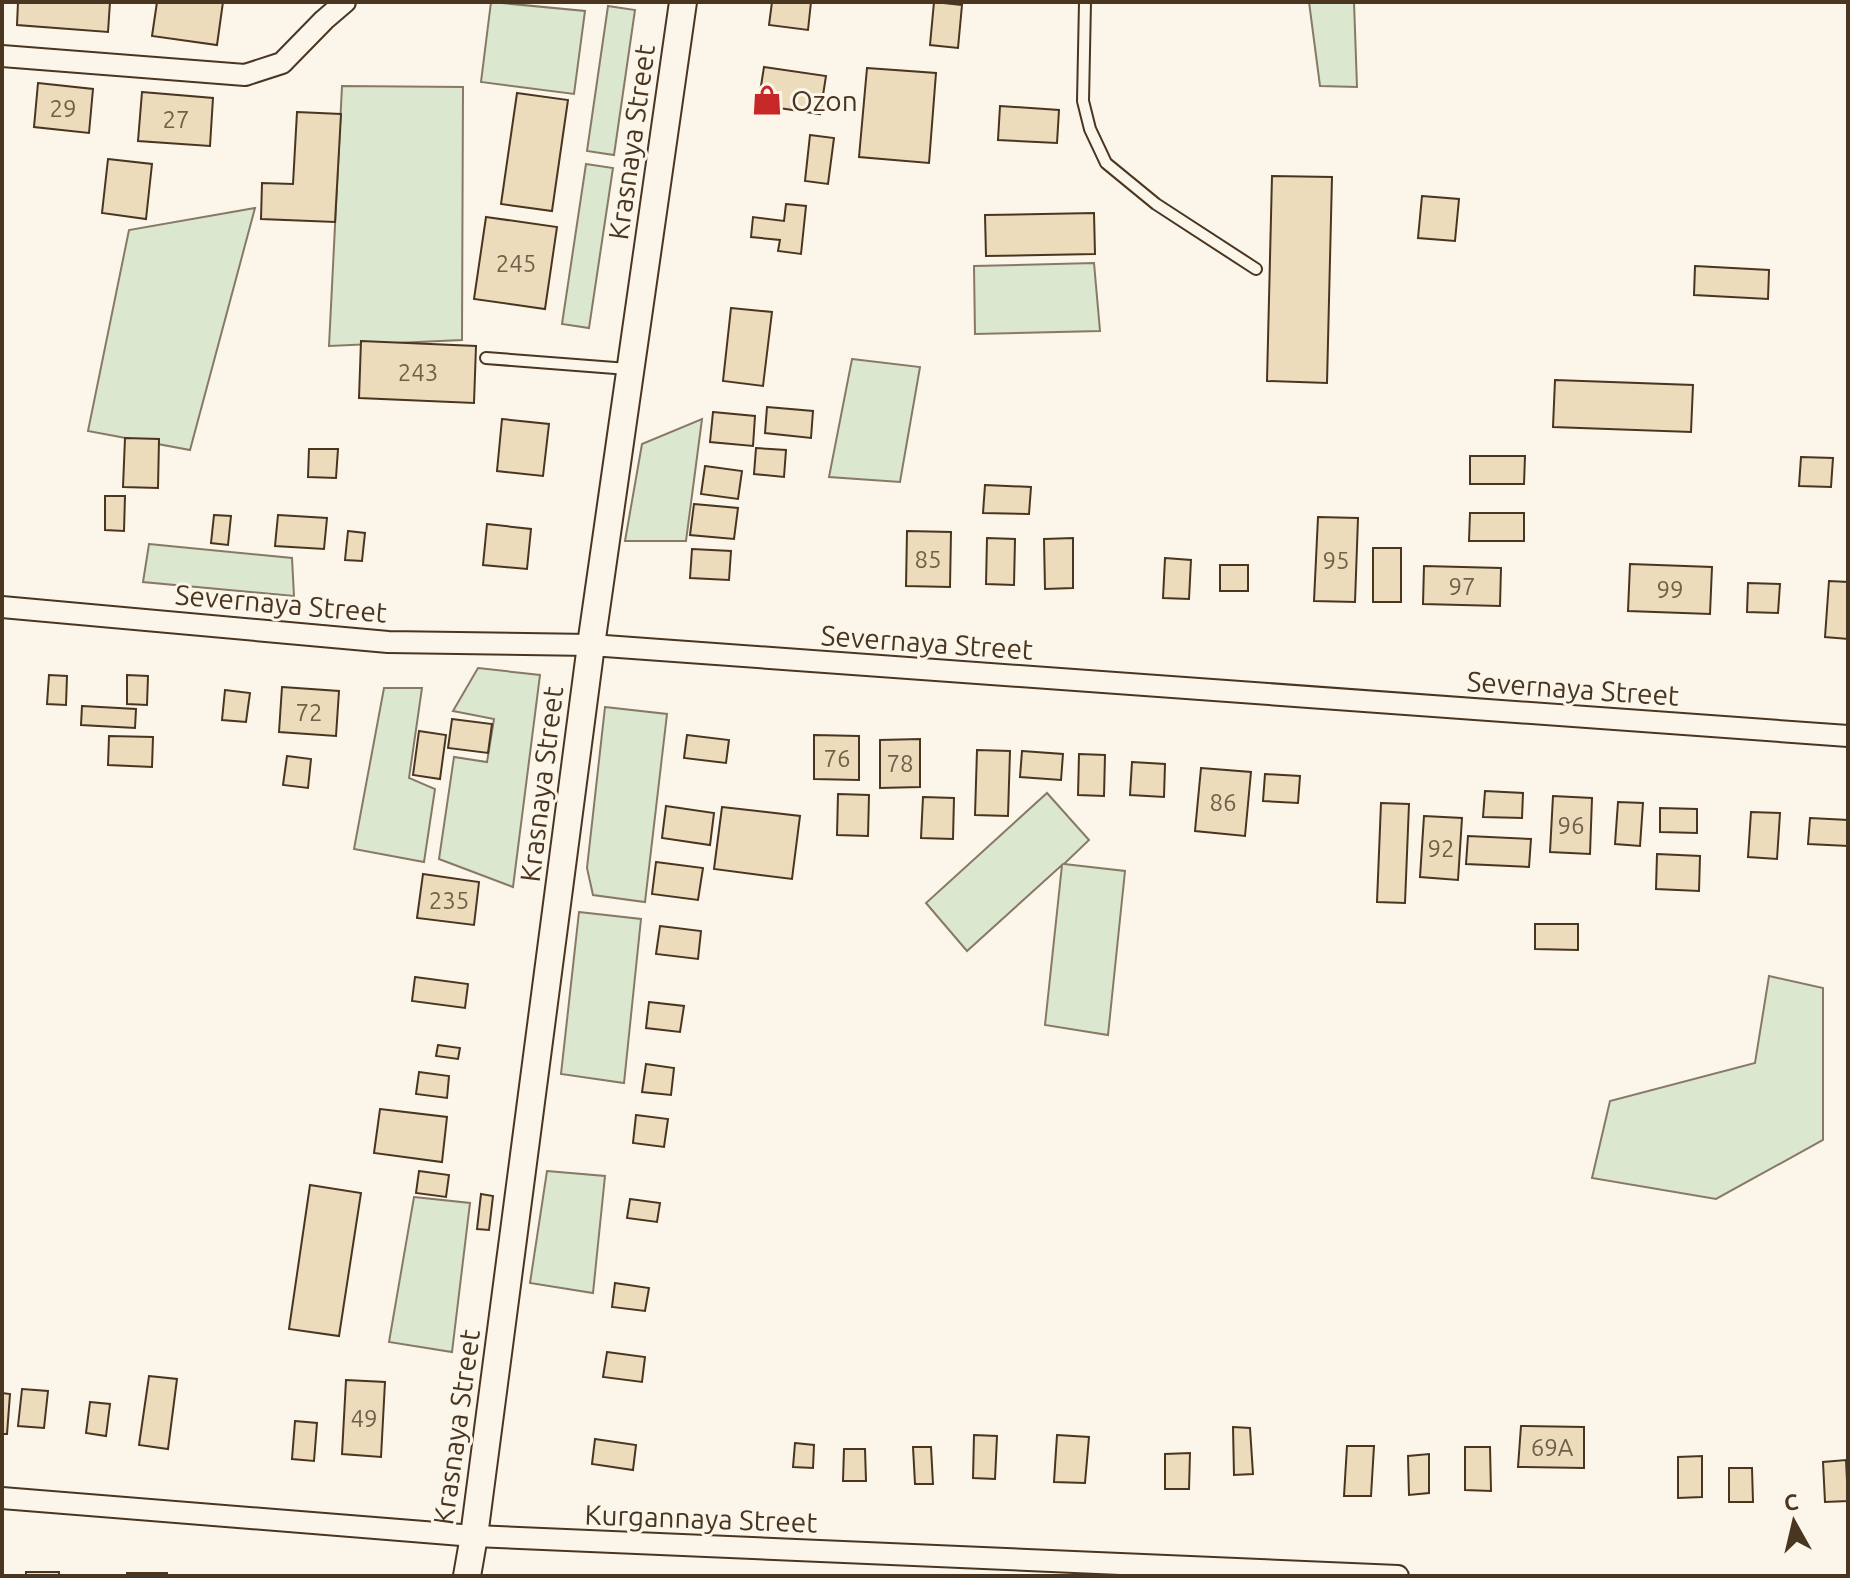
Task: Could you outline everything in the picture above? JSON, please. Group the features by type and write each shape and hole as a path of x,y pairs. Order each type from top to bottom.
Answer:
{"street":[{"path":"2,56 245,75 282,63 345,2"},
{"name":"Krasnaya Street","path":"467,1576 591,645 683,2"},
{"name":"Severnaya Street","path":"2,607 388,642 591,645 1848,736"},
{"name":"Kurgannaya Street","path":"2,1498 474,1536 1398,1576"}],"lane":[{"path":"1085,2 1083,101 1090,129 1106,163 1156,204 1256,269"},
{"path":"486,358 630,370"}],"green space":[{"path":"491,2 585,11 574,94 481,82"},
{"path":"1309,2 1354,2 1357,87 1320,86"},
{"path":"608,6 635,10 614,155 587,151"},
{"path":"342,86 463,87 462,340 329,346"},
{"path":"586,164 613,168 589,328 562,324"},
{"path":"255,208 190,450 88,431 129,230"},
{"path":"1094,263 1100,331 975,334 974,266"},
{"path":"852,359 920,367 900,482 829,477"},
{"path":"702,419 686,541 625,541 642,444"},
{"path":"149,544 292,558 294,596 143,582"},
{"path":"478,668 540,675 513,887 439,859 454,757 487,762 494,719 453,711"},
{"path":"384,688 422,688 409,778 435,789 424,862 354,849"},
{"path":"605,707 667,714 645,902 593,895 587,868"},
{"path":"1047,793 1089,840 1064,864 1125,871 1108,1035 1045,1025 1062,865 967,951 926,903"},
{"path":"579,912 641,919 624,1083 561,1074"},
{"path":"1769,976 1823,988 1823,1140 1716,1199 1592,1178 1610,1101 1755,1063"},
{"path":"547,1171 605,1176 593,1293 530,1283"},
{"path":"414,1197 470,1203 452,1352 389,1342"}],"building":[{"path":"18,2 110,2 108,32 17,25"},
{"path":"157,2 223,2 217,45 152,36"},
{"path":"772,2 811,2 808,30 769,25"},
{"path":"934,2 962,5 958,48 930,45"},
{"path":"764,67 826,76 820,114 758,105"},
{"path":"867,68 936,73 929,163 859,157"},
{"path":"38,83 93,89 89,133 34,127"},
{"path":"142,92 213,98 210,146 138,141"},
{"path":"517,93 568,100 552,211 501,204"},
{"path":"1000,106 1059,110 1057,143 998,140"},
{"path":"297,112 341,114 335,222 261,219 262,183 293,184"},
{"path":"810,135 834,138 828,184 805,181"},
{"path":"108,159 152,164 146,219 102,213"},
{"path":"1272,176 1332,177 1327,383 1267,381"},
{"path":"1422,196 1459,199 1455,241 1418,238"},
{"path":"786,204 806,206 801,254 778,251 780,240 751,237 753,217 784,221"},
{"path":"1094,213 1095,254 986,256 985,215"},
{"path":"486,217 557,227 545,309 474,299"},
{"path":"1695,266 1769,270 1768,299 1694,295"},
{"path":"731,308 772,312 763,386 723,381"},
{"path":"361,341 476,346 474,403 359,398"},
{"path":"1555,380 1693,385 1691,432 1553,427"},
{"path":"767,407 813,411 811,438 765,433"},
{"path":"713,412 755,416 753,446 710,442"},
{"path":"502,419 549,424 543,476 497,471"},
{"path":"125,438 159,439 158,488 123,487"},
{"path":"756,448 786,450 784,477 754,474"},
{"path":"309,449 338,449 336,478 308,477"},
{"path":"1470,456 1525,456 1524,484 1470,484"},
{"path":"1801,457 1833,458 1831,487 1799,486"},
{"path":"705,466 742,471 738,499 701,494"},
{"path":"985,485 1031,487 1029,514 983,513"},
{"path":"105,496 125,496 124,531 105,530"},
{"path":"694,504 738,508 734,539 690,535"},
{"path":"1470,513 1524,513 1524,541 1469,541"},
{"path":"214,515 231,516 228,545 211,543"},
{"path":"278,515 327,518 324,549 275,546"},
{"path":"1318,517 1358,518 1355,602 1314,601"},
{"path":"487,524 531,529 527,569 483,565"},
{"path":"348,531 365,533 362,561 345,560"},
{"path":"907,531 951,532 950,587 906,586"},
{"path":"987,538 1015,539 1014,585 986,584"},
{"path":"1073,538 1073,588 1045,589 1044,539"},
{"path":"1373,548 1401,548 1401,602 1373,602"},
{"path":"692,549 731,551 729,580 690,578"},
{"path":"1165,558 1191,560 1189,599 1163,598"},
{"path":"1630,564 1712,567 1710,614 1628,611"},
{"path":"1220,565 1248,565 1248,591 1220,591"},
{"path":"1424,566 1501,568 1500,606 1423,604"},
{"path":"1829,581 1848,582 1848,639 1825,637"},
{"path":"1748,583 1780,584 1778,613 1747,612"},
{"path":"49,675 67,676 66,705 47,704"},
{"path":"127,675 148,676 147,705 127,704"},
{"path":"282,687 339,691 336,736 279,732"},
{"path":"225,690 250,693 246,722 222,720"},
{"path":"82,706 136,709 135,728 81,725"},
{"path":"452,719 492,724 488,753 448,748"},
{"path":"419,731 446,735 440,779 413,775"},
{"path":"687,735 729,740 726,763 684,758"},
{"path":"814,735 859,736 859,780 814,779"},
{"path":"109,736 153,737 152,767 108,765"},
{"path":"920,739 920,787 880,788 880,740"},
{"path":"977,750 1010,751 1008,816 975,815"},
{"path":"1022,751 1063,754 1061,780 1020,777"},
{"path":"1079,754 1105,755 1104,796 1078,795"},
{"path":"287,756 311,759 308,788 283,785"},
{"path":"1132,762 1165,764 1164,797 1130,795"},
{"path":"1201,768 1251,772 1245,836 1195,831"},
{"path":"1265,774 1300,776 1298,803 1263,801"},
{"path":"1485,791 1523,793 1522,818 1483,817"},
{"path":"838,794 869,795 868,836 837,835"},
{"path":"1553,796 1592,798 1590,854 1550,852"},
{"path":"923,797 954,798 953,839 921,838"},
{"path":"1618,802 1643,803 1640,846 1615,844"},
{"path":"1381,803 1409,804 1405,903 1377,902"},
{"path":"666,806 714,813 710,845 662,838"},
{"path":"722,807 800,816 792,879 714,869"},
{"path":"1660,808 1697,809 1697,833 1660,832"},
{"path":"1751,812 1780,813 1777,859 1748,857"},
{"path":"1424,816 1462,818 1458,880 1420,877"},
{"path":"1810,818 1848,820 1848,846 1808,844"},
{"path":"1468,836 1531,839 1529,867 1466,864"},
{"path":"1657,854 1700,856 1699,891 1656,889"},
{"path":"656,862 703,868 698,900 652,894"},
{"path":"423,874 479,882 474,925 417,918"},
{"path":"1535,924 1578,924 1578,950 1535,949"},
{"path":"660,926 701,931 698,959 656,954"},
{"path":"415,977 468,984 465,1008 412,1001"},
{"path":"649,1002 684,1006 680,1032 646,1028"},
{"path":"438,1045 460,1048 458,1059 436,1056"},
{"path":"646,1064 674,1068 671,1095 642,1092"},
{"path":"419,1072 449,1076 447,1098 416,1094"},
{"path":"380,1109 447,1117 442,1162 374,1153"},
{"path":"636,1115 668,1119 664,1147 633,1143"},
{"path":"419,1171 449,1175 446,1197 416,1193"},
{"path":"310,1185 361,1193 339,1336 289,1329"},
{"path":"481,1194 493,1196 489,1230 477,1229"},
{"path":"630,1199 660,1203 657,1222 627,1218"},
{"path":"615,1283 649,1288 645,1311 612,1307"},
{"path":"607,1352 645,1357 642,1382 603,1377"},
{"path":"149,1376 177,1379 168,1449 139,1445"},
{"path":"346,1380 385,1382 381,1457 342,1454"},
{"path":"22,1389 48,1391 44,1428 18,1426"},
{"path":"2,1393 10,1394 7,1434 2,1434"},
{"path":"90,1402 110,1404 106,1436 86,1433"},
{"path":"295,1421 317,1423 314,1461 292,1459"},
{"path":"1521,1426 1584,1427 1584,1468 1518,1467"},
{"path":"1233,1427 1250,1428 1253,1474 1234,1475"},
{"path":"974,1435 997,1436 995,1479 973,1478"},
{"path":"1057,1435 1089,1437 1085,1483 1054,1482"},
{"path":"595,1439 636,1445 633,1470 592,1464"},
{"path":"795,1443 814,1445 813,1468 793,1467"},
{"path":"1347,1446 1374,1446 1371,1496 1344,1496"},
{"path":"913,1447 931,1447 933,1484 915,1484"},
{"path":"1465,1447 1490,1447 1491,1491 1465,1490"},
{"path":"844,1449 865,1449 866,1481 843,1481"},
{"path":"1190,1453 1189,1489 1165,1489 1165,1454"},
{"path":"1429,1454 1429,1493 1409,1495 1408,1456"},
{"path":"1702,1456 1702,1497 1678,1498 1678,1457"},
{"path":"1846,1460 1848,1501 1825,1502 1823,1462"},
{"path":"1729,1468 1752,1468 1753,1502 1729,1502"},
{"path":"26,1572 59,1572 59,1576 26,1576"},
{"path":"127,1573 167,1573 167,1576 127,1576"}],"place":[{"name":"Ozon","path":"767,100"}]}
